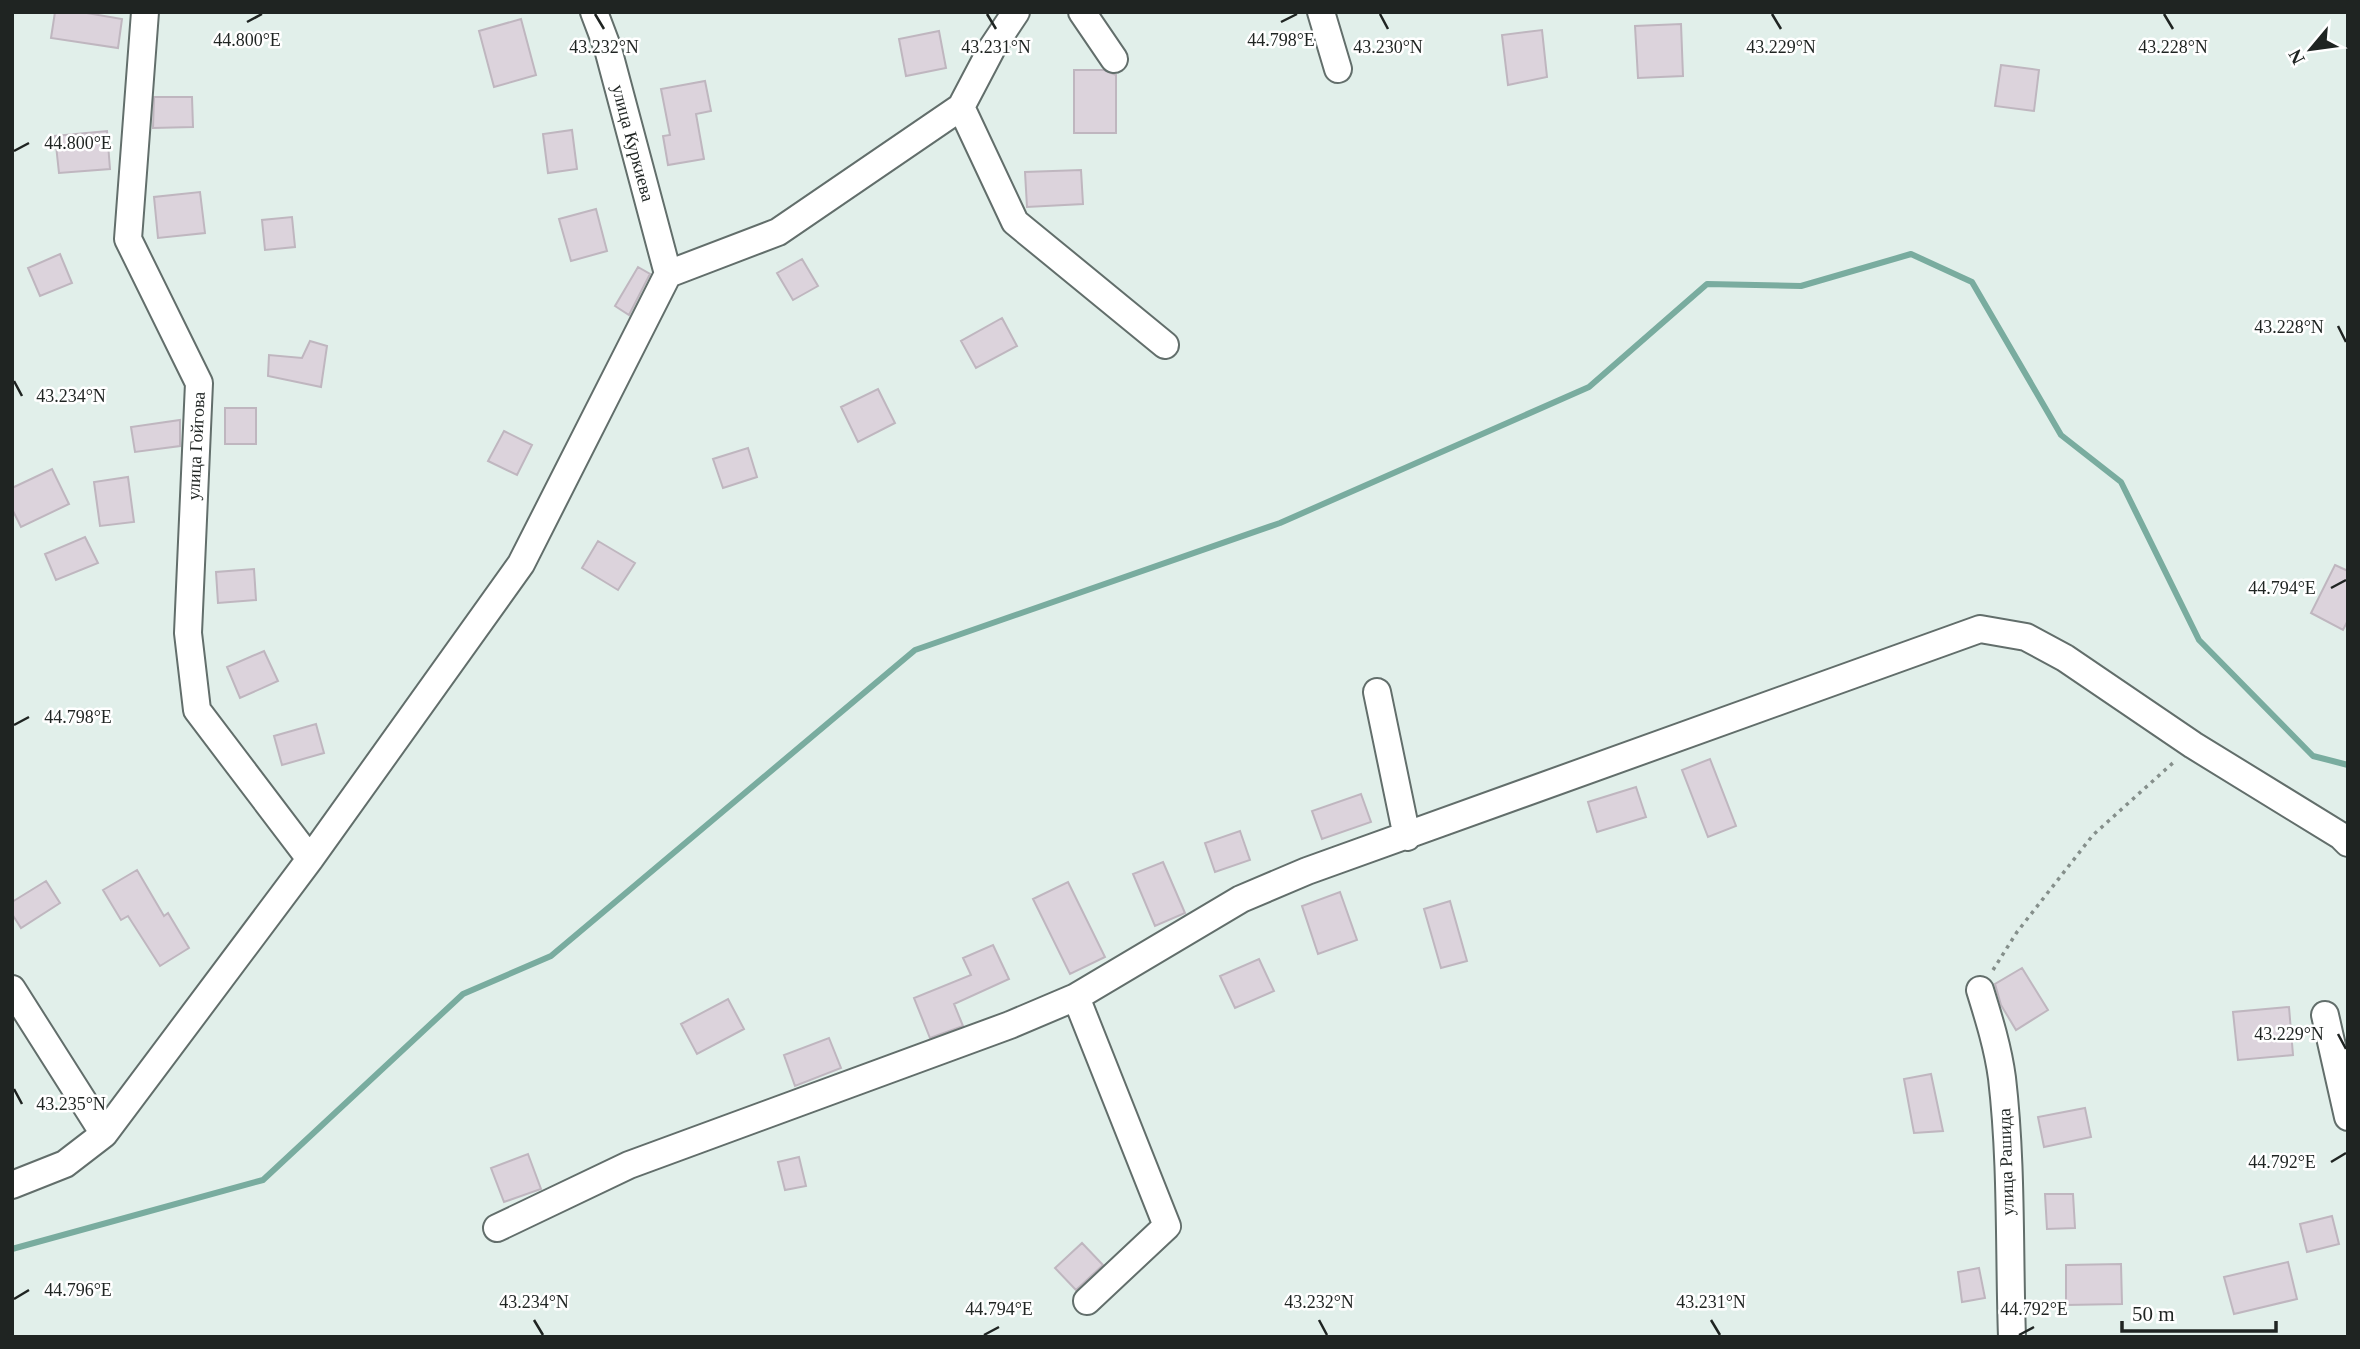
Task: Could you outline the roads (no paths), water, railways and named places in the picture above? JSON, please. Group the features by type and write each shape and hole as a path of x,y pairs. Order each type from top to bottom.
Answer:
{"street":[{"name":"улица Гойгова","path":"145,12 128,239 199,383 188,633 197,710 310,859"},
{"name":"улица Куркиева","path":"594,12 608,50 668,274"},
{"path":"12,1185 65,1164 104,1135 310,859 521,564 668,274 778,232 961,107 992,48 1016,12"},
{"path":"1082,12 1114,59"},
{"path":"1321,12 1338,69"},
{"path":"961,107 1014,222 1165,345"},
{"path":"497,1228 629,1165 1010,1025 1076,997 1241,899 1307,872 1980,629 2026,637 2065,658 2193,745 2341,836 2348,843"},
{"path":"1377,692 1407,837"},
{"path":"12,989 104,1135"},
{"name":"улица Рашида","path":"1980,990 2002,1078 2007,1141 2011,1337"},
{"path":"1076,997 1167,1226 1087,1301"},
{"path":"2325,1015 2348,1117"}],"waterway":[{"path":"12,1249 263,1180 463,994 551,956 915,650 1280,523 1589,387 1707,284 1801,286 1911,254 1972,282 2061,435 2121,482 2199,640 2313,756 2348,765"}]}
